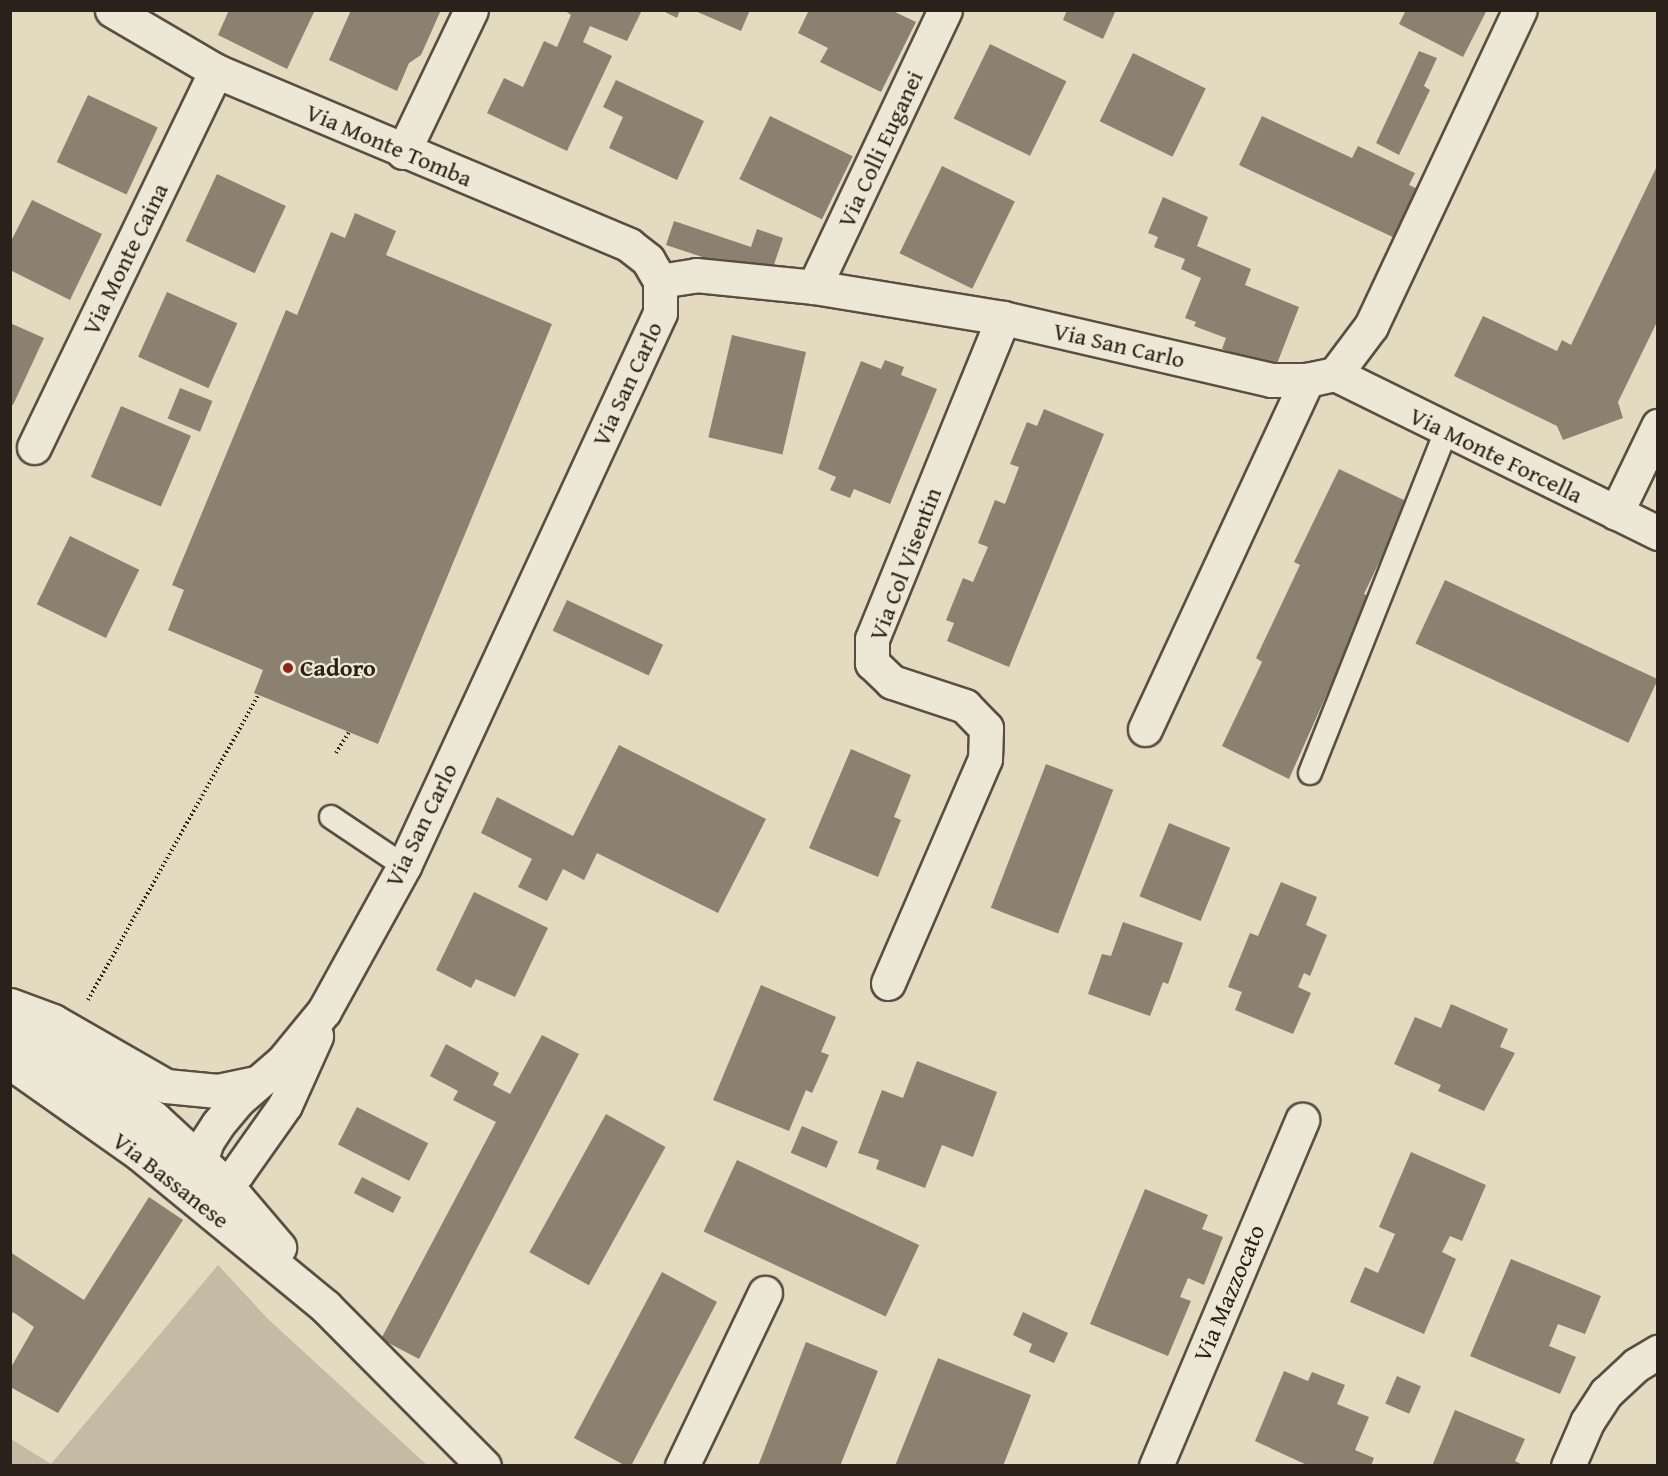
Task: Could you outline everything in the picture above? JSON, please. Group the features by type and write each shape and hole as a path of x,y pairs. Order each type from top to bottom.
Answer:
{"street":[{"name":"Via Monte Tomba","path":"112,10 153,22 216,70 403,152 629,245 648,260 660,281"},
{"path":"403,152 471,10"},
{"name":"Via Colli Euganei","path":"814,287 945,10"},
{"path":"1145,729 1321,377 1371,326 1520,10"},
{"name":"Via Monte Caina","path":"34,447 216,70"},
{"name":"Via San Carlo","path":"195,1176 218,1124 256,1083 283,1061 324,1011 404,866 660,313 660,281 696,275 814,287 1003,318 1271,380 1321,377"},
{"name":"Via Col Visentin","path":"888,983 985,759 986,728 965,706 892,682 872,663 872,639 1003,318"},
{"name":"Via Monte Forcella","path":"1321,377 1446,431 1658,533"},
{"path":"1616,513 1658,426"},
{"name":"Via San Carlo","path":"10,1005 53,1022 166,1086 218,1091 256,1083"},
{"name":"Via San Carlo","path":"226,1185 285,1105 310,1054 324,1011"},
{"name":"Via Bassanese","path":"10,1020 82,1062 326,1307 471,1460"},
{"name":"Via Bassanese","path":"10,1043 88,1090 195,1176"},
{"name":"Via Bassanese","path":"10,1062 91,1117 195,1176 226,1185 326,1307"},
{"name":"Via Mazzocato","path":"1156,1466 1302,1120"},
{"path":"682,1466 765,1293"},
{"path":"1568,1466 1587,1422 1606,1393 1636,1365 1658,1352"}],"lane":[{"path":"1310,773 1446,431"},
{"path":"331,817 404,866"}],"path":[{"path":"83,1009 259,694"},
{"path":"336,753 349,732"}],"shaded area":[{"path":"218,1265 268,1319 427,1465 11,1465 11,1439 51,1464"}],"building":[{"path":"229,10 315,10 287,69 218,35"},
{"path":"351,10 441,10 421,55 409,63 397,91 329,60"},
{"path":"564,10 642,10 627,41 590,26 583,42 612,56 567,151 487,113 504,78 523,87 544,41 557,47 571,15"},
{"path":"661,10 680,10 677,18"},
{"path":"693,10 750,10 741,31"},
{"path":"809,10 891,10 916,22 881,92 820,62 828,48 798,33"},
{"path":"1067,10 1116,10 1103,39 1063,20"},
{"path":"1406,10 1487,10 1463,57 1399,24"},
{"path":"990,44 1066,81 1030,156 954,119"},
{"path":"1419,51 1437,58 1424,86 1430,90 1399,155 1376,143"},
{"path":"1133,53 1206,89 1172,157 1100,121"},
{"path":"616,80 704,121 677,180 609,148 623,117 603,107"},
{"path":"88,95 158,128 127,195 57,162"},
{"path":"770,116 853,156 822,219 739,179"},
{"path":"1262,116 1352,158 1358,146 1415,173 1409,185 1420,190 1397,239 1239,165"},
{"path":"1658,164 1658,320 1618,402 1623,418 1563,440 1557,426 1454,376 1483,316 1557,351 1562,340 1571,345"},
{"path":"942,166 1015,202 972,289 899,253"},
{"path":"217,174 286,206 255,273 186,241"},
{"path":"1163,197 1208,217 1197,246 1251,269 1245,285 1299,307 1275,369 1222,349 1226,338 1194,326 1196,322 1185,318 1201,278 1181,269 1185,259 1154,247 1158,237 1148,233"},
{"path":"32,200 102,234 70,300 10,270 10,243"},
{"path":"355,213 396,231 386,255 552,324 378,744 254,693 263,670 168,630 184,590 172,585 286,310 297,315 331,232 345,238"},
{"path":"674,221 751,247 757,229 783,238 769,279 666,245"},
{"path":"167,292 237,323 208,388 138,357"},
{"path":"10,323 44,338 13,405 10,404"},
{"path":"732,335 806,352 782,454 708,437"},
{"path":"885,360 904,367 901,375 937,389 890,504 854,489 850,498 830,490 836,477 818,469 861,361 881,369"},
{"path":"180,388 212,401 200,432 168,419"},
{"path":"121,406 191,436 161,507 91,477"},
{"path":"1044,409 1104,434 1009,667 947,641 954,623 946,620 963,578 973,582 988,547 978,543 995,500 1005,504 1019,467 1010,464 1027,422 1037,426"},
{"path":"1339,469 1408,502 1364,594 1370,597 1289,779 1222,746 1262,662 1256,658 1300,565 1294,562"},
{"path":"70,536 139,570 106,638 37,604"},
{"path":"1445,580 1658,679 1628,743 1415,643"},
{"path":"567,600 663,645 649,676 553,631"},
{"path":"619,745 766,819 718,913 597,853 584,880 563,869 547,901 518,887 532,859 481,833 497,797 573,836"},
{"path":"851,749 911,775 894,817 901,820 878,877 809,848"},
{"path":"1046,764 1113,790 1058,934 991,908"},
{"path":"1169,823 1230,848 1201,921 1139,896"},
{"path":"1281,882 1317,897 1306,925 1327,935 1310,976 1304,973 1298,987 1311,993 1293,1034 1235,1010 1242,992 1228,987 1250,933 1258,936"},
{"path":"474,892 548,928 515,997 476,979 471,988 436,970"},
{"path":"1123,922 1183,943 1168,984 1163,982 1150,1016 1088,994 1102,954 1111,956"},
{"path":"761,985 836,1017 821,1052 829,1055 812,1093 806,1090 789,1131 713,1100"},
{"path":"1451,1004 1508,1029 1500,1047 1515,1053 1484,1111 1438,1091 1441,1085 1394,1064 1415,1017 1441,1028"},
{"path":"542,1035 579,1054 419,1359 381,1339 496,1122 453,1100 458,1091 430,1076 446,1044 499,1073 493,1085 510,1094"},
{"path":"917,1061 997,1092 973,1157 942,1145 925,1188 876,1169 879,1160 858,1153 882,1090 903,1098"},
{"path":"357,1107 428,1143 409,1181 338,1144"},
{"path":"606,1114 665,1147 589,1285 529,1252"},
{"path":"802,1126 838,1141 827,1168 791,1153"},
{"path":"1411,1152 1486,1185 1462,1241 1450,1236 1442,1252 1456,1259 1424,1334 1350,1302 1365,1267 1378,1273 1395,1234 1379,1227"},
{"path":"737,1160 919,1245 886,1317 704,1232"},
{"path":"362,1177 401,1197 393,1213 354,1193"},
{"path":"1145,1189 1208,1215 1202,1229 1223,1237 1204,1285 1188,1278 1180,1297 1191,1301 1168,1356 1090,1324"},
{"path":"149,1197 183,1220 58,1413 10,1387 10,1369 34,1327 13,1312 10,1319 10,1252 84,1300"},
{"path":"1511,1259 1601,1296 1585,1334 1558,1324 1549,1346 1576,1357 1560,1394 1470,1356"},
{"path":"662,1272 717,1302 631,1466 626,1466 574,1438"},
{"path":"1023,1312 1068,1333 1054,1363 1029,1352 1032,1344 1013,1335"},
{"path":"806,1342 878,1371 840,1466 758,1466"},
{"path":"938,1358 1031,1395 1003,1466 895,1466"},
{"path":"1284,1371 1308,1381 1312,1372 1345,1385 1337,1404 1369,1417 1355,1450 1374,1458 1371,1466 1309,1466 1255,1441"},
{"path":"1397,1376 1421,1386 1409,1414 1385,1404"},
{"path":"1455,1410 1525,1439 1515,1461 1525,1466 1432,1466"}],"place":[{"name":"Cadoro","path":"288,668"}]}
